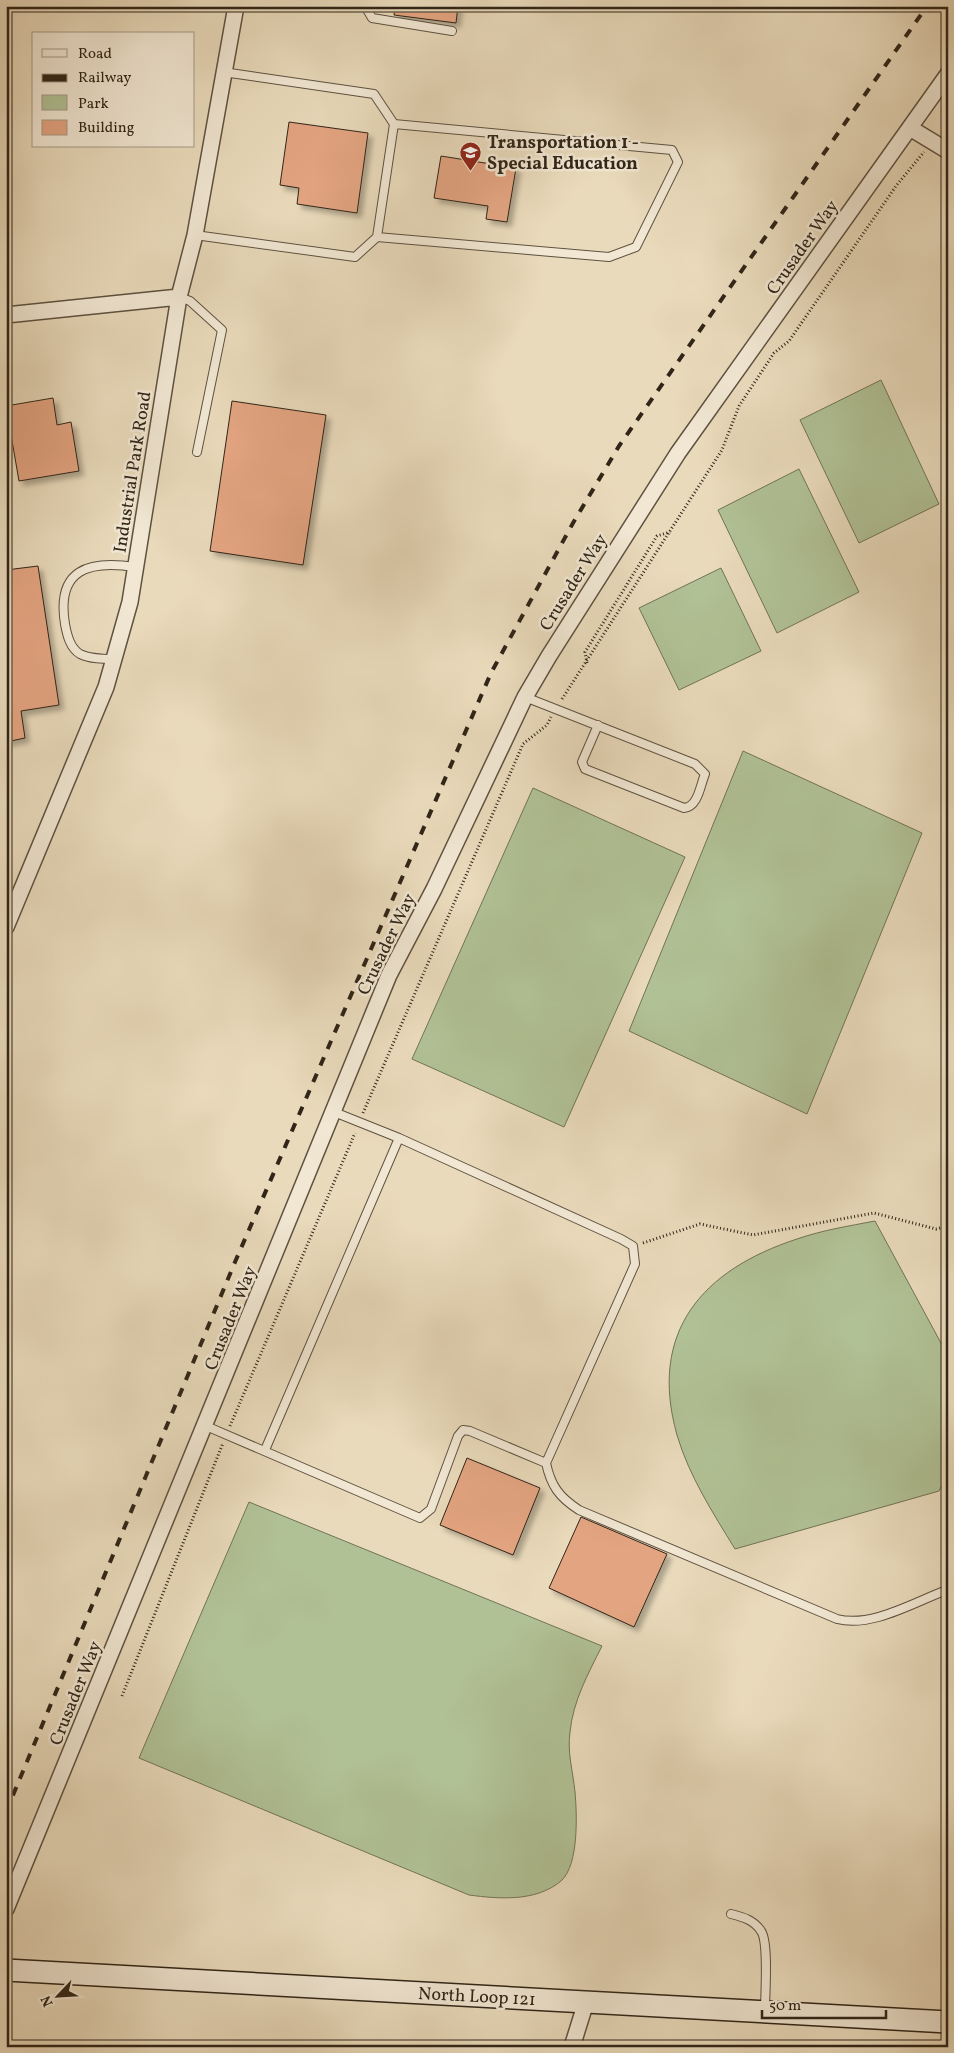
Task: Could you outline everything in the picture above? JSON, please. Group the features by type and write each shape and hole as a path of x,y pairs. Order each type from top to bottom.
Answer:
{"main road":[{"name":"North Loop 121","path":"6,1970 948,2022"}],"street":[{"name":"Industrial Park Road","path":"6,927 106,687 130,602 179,297 195,235 236,6"},
{"name":"Crusader Way","path":"6,1909 390,975 434,889 526,697 590,590 678,453 948,74"},
{"path":"910,128 948,151"},
{"path":"6,315 179,297"},
{"path":"572,2047 576,2040 586,2002"}],"lane":[{"path":"365,6 372,18 452,31"},
{"path":"195,235 355,257 377,237 394,124 374,94 223,72"},
{"path":"377,237 609,257 636,247 678,162 672,150 394,124"},
{"path":"179,297 196,305 222,330 197,452"},
{"path":"114,659 94,658 81,654 73,648 66,634 63,597 68,583 78,573 88,568 106,564 136,567"},
{"path":"526,697 556,708 695,764 705,774 694,803 689,808 684,808 585,768 582,762 598,725"},
{"path":"334,1112 399,1138 621,1238 633,1246 636,1264 546,1463 549,1479 556,1492 564,1500 579,1510 837,1619 851,1623 866,1622 947,1590"},
{"path":"265,1450 399,1138"},
{"path":"206,1426 420,1518 431,1509 458,1436 463,1430 470,1431 546,1463"},
{"path":"731,1914 748,1918 762,1932 766,1962 765,2012"}],"path":[{"path":"122,1696 226,1434 523,744 547,725 556,708 587,663 722,450 744,398 774,354 789,341 896,186 933,142"},
{"path":"587,663 584,652 657,536 670,532"},
{"path":"633,1246 700,1224 753,1235 874,1213 936,1229 948,1226"}],"green space":[{"path":"881,380 939,504 859,543 800,420"},
{"path":"799,469 859,592 777,633 718,510"},
{"path":"721,568 761,651 679,690 639,608"},
{"path":"743,751 922,833 807,1114 629,1031"},
{"path":"533,788 685,857 564,1127 412,1059"},
{"path":"875,1221 948,1356 948,1484 941,1487 939,1491 735,1549 695,1480 677,1435 670,1398 670,1365 677,1336 690,1310 710,1287 734,1268 763,1252 797,1239"},
{"path":"249,1502 602,1646 574,1709 569,1747 576,1801 576,1839 571,1863 561,1881 551,1888 529,1896 505,1898 469,1895 139,1758"}],"building":[{"path":"395,6 458,6 456,23 394,15"},
{"path":"289,122 368,133 357,213 297,204 299,188 280,185"},
{"path":"441,156 516,168 507,222 486,219 488,206 434,198"},
{"path":"53,398 57,425 71,422 79,471 19,481 6,406"},
{"path":"232,401 326,415 303,565 210,551"},
{"path":"38,566 59,705 21,711 25,738 6,742 6,570"},
{"path":"467,1458 540,1488 513,1555 440,1525"},
{"path":"581,1517 667,1554 634,1627 549,1588"}],"railway":[{"path":"6,1812 235,1262 491,673 573,523 619,446 927,6"}],"place":[{"name":"Transportation 1 - Special Education","path":"471,171"}]}
